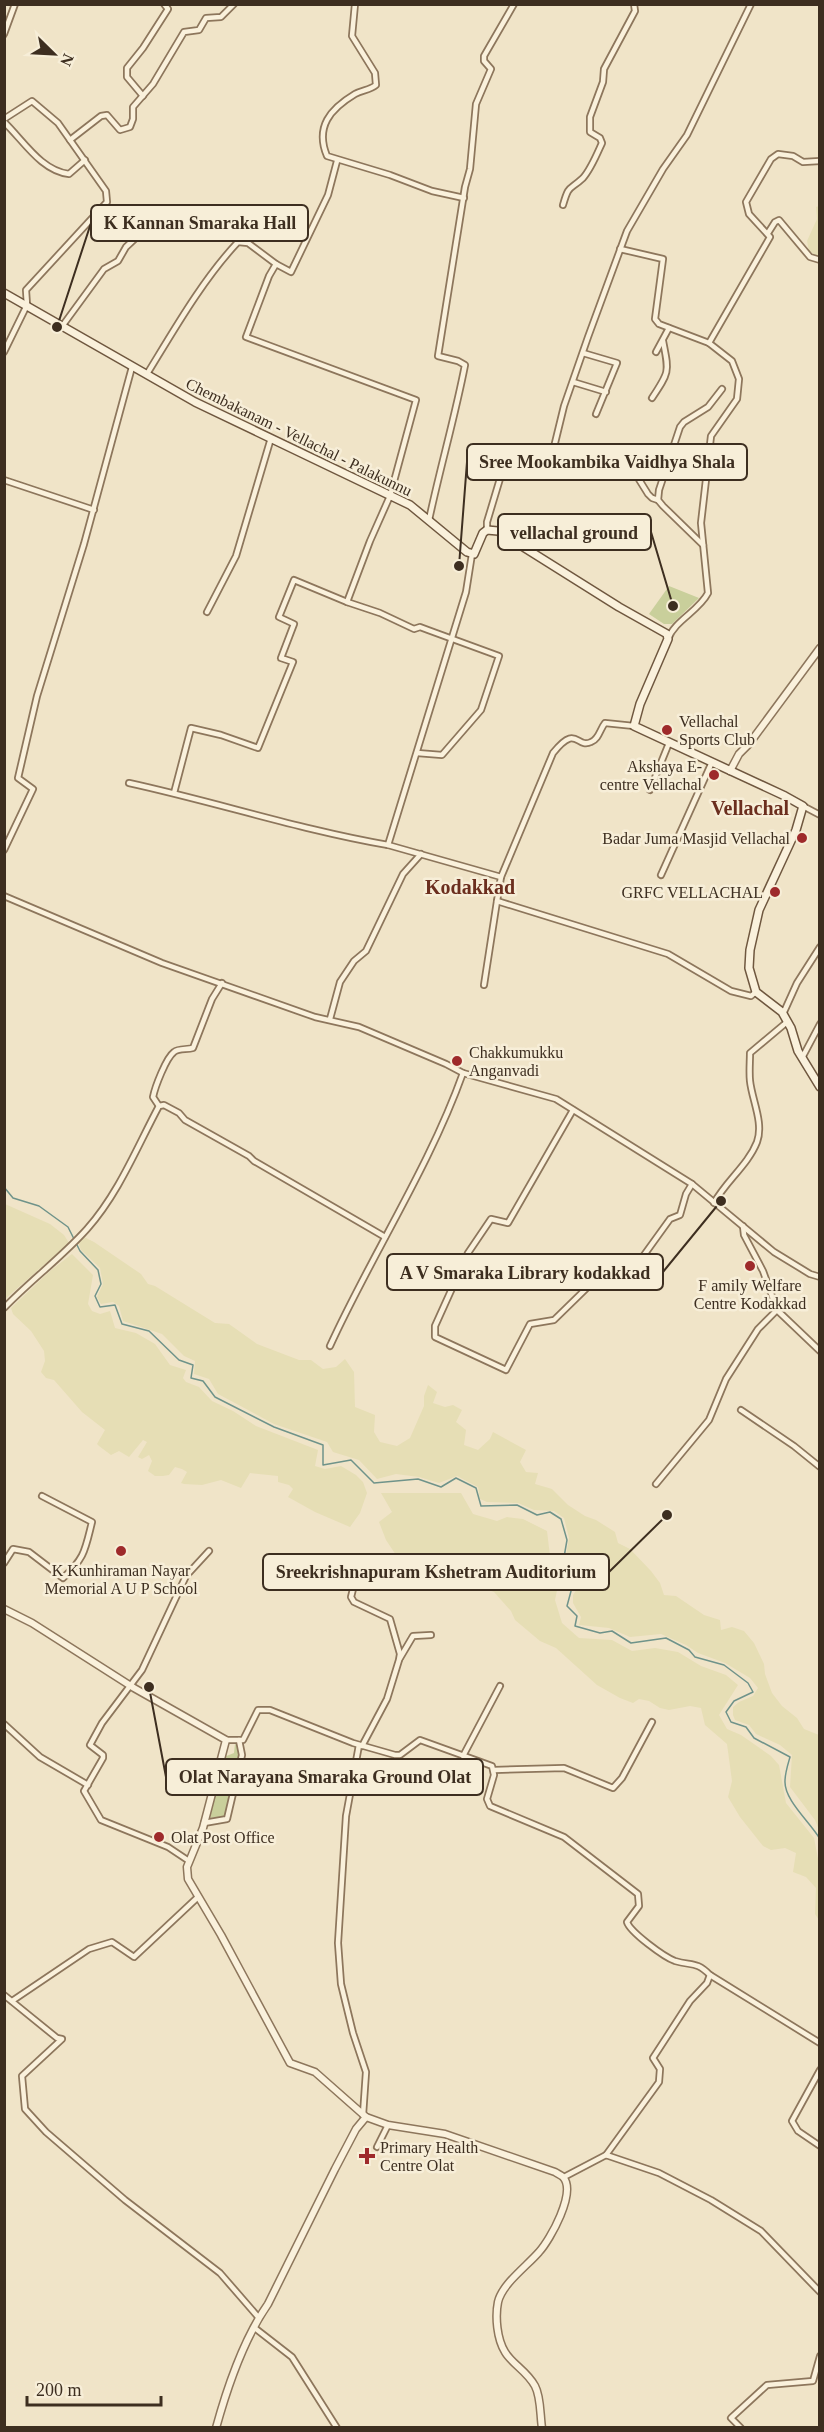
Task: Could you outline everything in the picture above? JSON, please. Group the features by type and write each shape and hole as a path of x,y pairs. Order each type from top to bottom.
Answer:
{"main road":[{"name":"Chembakanam - Vellachal - Palakunnu","path":"4,292 195,402 410,505 461,548 472,554"},
{"path":"472,554 483,533 487,530 498,531 619,607 667,633 668,639 640,704 634,726 803,806 796,830 759,910 750,950 749,968 756,992 768,999 788,1022 802,1058 819,1087"}],"street":[{"path":"4,34 15,4"},
{"path":"143,96 127,77 127,68 168,9 164,4"},
{"path":"70,140 101,116 108,115 120,130 130,127 133,107 153,84 184,32 199,30 206,18 221,17 234,4"},
{"path":"355,4 352,36 370,64 376,85 349,98 323,125 324,148 327,156 337,161 390,175 432,191 464,198"},
{"path":"429,520 440,467 453,427 465,365 438,356 470,169 476,104 491,69 484,61 484,56 514,4"},
{"path":"563,205 570,186 588,171 602,143 600,138 588,130 592,108 603,82 604,69 635,11 634,4"},
{"path":"487,530 486,522 508,452 514,449 550,453 554,447 582,353 627,231 663,169 687,135 751,4"},
{"path":"4,352 27,305 26,290 107,202 106,191 85,160 57,123 32,101 4,120 50,168 69,174 85,160"},
{"path":"709,343 770,237 749,214 746,202 771,159 778,154 793,156 803,162 819,161"},
{"path":"147,375 194,301 238,242 248,243 291,272 328,195 337,161"},
{"path":"768,233 779,220 810,257 819,260"},
{"path":"63,325 104,269 118,261 126,247 141,233"},
{"path":"620,249 663,259 655,319 659,324 709,343 732,361 739,380 737,399 711,436 701,523 708,592 704,600 672,631 668,639"},
{"path":"276,264 269,276 246,337 416,400 390,496 369,542 347,602"},
{"path":"656,352 669,328"},
{"path":"652,398 667,376 663,341"},
{"path":"582,353 617,363 596,414"},
{"path":"4,850 33,789 18,778 37,696 93,510 132,367"},
{"path":"573,382 606,392"},
{"path":"658,500 660,482 680,427 708,407 722,390"},
{"path":"207,612 236,556 271,438"},
{"path":"610,453 630,465 648,494 658,500 703,545"},
{"path":"4,480 93,510"},
{"path":"388,845 466,592 472,554"},
{"path":"174,793 191,728 221,735 258,748 293,663 281,658 294,624 279,617 294,580 380,613 414,629 420,627 452,637 499,656 481,710 442,755 417,753"},
{"path":"730,771 739,754 749,744 819,648"},
{"path":"484,985 501,877 553,753 564,739 572,737 585,743 591,742 598,737 605,723 634,726"},
{"path":"650,790 669,743"},
{"path":"661,875 712,762"},
{"path":"129,783 334,836 388,845 501,877"},
{"path":"803,806 819,815"},
{"path":"330,1019 340,982 354,961 366,951 403,874 421,854"},
{"path":"4,896 162,963 315,1017 330,1019 384,1037 464,1073 556,1099 692,1184 774,1252 819,1277"},
{"path":"497,901 668,954 731,991 751,996 756,992"},
{"path":"783,1014 797,983 819,947"},
{"path":"159,1106 153,1097 173,1052 193,1048 207,1009 222,983"},
{"path":"714,1203 722,1189 750,1155 758,1139 759,1122 749,1080 750,1053 788,1022"},
{"path":"802,1058 819,1024"},
{"path":"330,1346 346,1309 415,1181 453,1102 464,1073"},
{"path":"159,1106 172,1108 185,1120 385,1237"},
{"path":"4,1308 75,1242 112,1196 159,1106"},
{"path":"573,1110 508,1223 491,1219 476,1239 435,1326 435,1337 506,1370 530,1324 554,1320 597,1278 616,1284 626,1280 670,1219 680,1215 686,1194 692,1184"},
{"path":"743,1225 744,1235 763,1271 777,1310 819,1351"},
{"path":"656,1484 709,1420 726,1379 758,1329 777,1310"},
{"path":"741,1410 794,1446 819,1467"},
{"path":"4,1563 13,1549 28,1552 63,1578 79,1563 85,1552 92,1521 42,1496"},
{"path":"189,1861 168,1847 101,1820 84,1791 103,1758 103,1755 90,1745 102,1723 142,1670 186,1576 209,1551"},
{"path":"216,2427 239,2361 256,2329 259,2318 364,2116 366,2072 353,2033 341,1984 338,1943 346,1816 361,1745 387,1699 400,1654 390,1619 354,1602 351,1597 356,1581 347,1575"},
{"path":"4,1609 32,1623 130,1686 226,1740 239,1740 246,1737 254,1717 262,1709 398,1756 420,1740 492,1766 494,1770 487,1803 564,1837 638,1893 639,1906 627,1922 630,1929 670,1958 699,1965 710,1975 819,2043"},
{"path":"399,1660 413,1635 431,1635"},
{"path":"463,1756 500,1686"},
{"path":"494,1770 564,1768 613,1788 622,1778 652,1722"},
{"path":"4,1724 40,1757 88,1785"},
{"path":"226,1740 204,1824 187,1867 188,1879 290,2063 315,2072 364,2116 388,2125 445,2134 564,2177 566,2203 556,2225 540,2251 514,2278 498,2301 497,2327 505,2352 525,2370 537,2389 542,2427"},
{"path":"204,1824 227,1819 242,1755 239,1740"},
{"path":"12,2001 89,1949 112,1942 134,1957 198,1897"},
{"path":"564,2177 606,2155 659,2082 660,2070 653,2058 690,2001 707,1983 710,1975"},
{"path":"4,1995 57,2038 62,2039 21,2076 25,2109 71,2156 220,2273 259,2318"},
{"path":"819,2070 792,2121 798,2132 819,2146"},
{"path":"377,2147 388,2125"},
{"path":"606,2155 659,2173 711,2200 761,2231 819,2292"},
{"path":"256,2329 292,2357 337,2427"},
{"path":"741,2427 731,2418 767,2385 813,2382 819,2356"}],"shaded area":[{"path":"819,206 819,257 809,251 807,241 817,219 816,207"},
{"path":"5,1204 50,1224 64,1235 69,1243 5,1299"},
{"path":"84,1237 141,1274 148,1284 215,1323 229,1324 257,1344 299,1360 311,1360 323,1369 336,1367 345,1359 354,1372 355,1407 375,1415 374,1432 380,1442 397,1446 410,1438 424,1406 424,1396 428,1385 437,1392 433,1403 445,1407 453,1405 462,1410 456,1422 466,1430 464,1445 478,1450 490,1439 493,1432 526,1450 520,1462 526,1472 538,1473 535,1484 552,1489 568,1505 615,1532 618,1543 630,1549 651,1571 660,1583 664,1595 676,1596 704,1615 720,1620 721,1630 732,1627 744,1631 754,1643 764,1664 772,1693 782,1706 797,1718 804,1729 819,1735 819,1830 815,1820 790,1787 792,1755 780,1745 756,1734 749,1725 735,1720 733,1707 753,1696 758,1688 750,1678 725,1663 698,1653 661,1634 630,1637 609,1628 579,1625 581,1617 573,1603 573,1595 585,1577 577,1565 565,1561 569,1538 564,1518 554,1511 534,1510 518,1503 487,1502 480,1499 478,1487 457,1476 439,1483 396,1474 377,1479 359,1460 333,1452 327,1442 274,1424 218,1394 209,1379 194,1374 195,1361 184,1356 162,1334 123,1321 119,1306 113,1302 101,1304 97,1297 103,1284 100,1268 81,1250 78,1242"},
{"path":"72,1254 93,1275 88,1304 92,1311 100,1314 110,1311 115,1328 136,1333 155,1344 170,1365 186,1370 183,1378 186,1382 199,1387 212,1401 256,1426 318,1450 315,1466 325,1469 341,1466 356,1475 363,1482 367,1493 360,1513 350,1527 288,1497 293,1489 289,1485 278,1482 278,1476 250,1473 241,1488 221,1480 202,1485 184,1484 181,1483 187,1472 182,1469 175,1467 169,1475 163,1476 155,1476 148,1471 152,1461 149,1455 142,1459 138,1457 147,1442 143,1440 129,1457 119,1451 111,1455 99,1446 97,1444 105,1430 82,1412 54,1380 46,1378 41,1372 45,1361 44,1351 31,1331 13,1314 11,1308 50,1271"},
{"path":"381,1493 461,1493 473,1514 497,1521 507,1517 523,1519 547,1531 551,1564 559,1581 555,1600 562,1623 579,1638 612,1640 632,1651 655,1648 678,1652 701,1666 726,1675 738,1685 719,1715 727,1729 741,1735 771,1756 779,1765 786,1803 814,1838 819,1864 819,1920 815,1914 816,1888 806,1877 793,1872 796,1853 785,1848 771,1850 763,1846 740,1817 728,1797 732,1781 727,1744 705,1725 701,1708 690,1706 669,1710 660,1708 649,1701 639,1699 633,1703 620,1698 597,1685 556,1648 540,1641 515,1620 511,1611 494,1592 469,1583 437,1587 396,1555 386,1540 379,1522 392,1512"}],"green space":[{"path":"669,586 699,598 672,624 664,624 649,614"},
{"path":"235,1744 239,1747 240,1754 226,1816 210,1818 224,1757 234,1753"}],"waterway":[{"path":"4,1187 13,1198 39,1206 68,1227 80,1251 98,1270 101,1284 95,1296 100,1307 115,1305 122,1324 149,1331 179,1360 193,1365 191,1378 203,1381 215,1397 274,1427 323,1445 323,1465 351,1460 374,1483 418,1479 441,1487 456,1478 476,1488 481,1506 517,1505 537,1515 550,1512 561,1519 567,1540 563,1563 577,1567 582,1575 574,1580 567,1606 577,1616 575,1626 600,1633 612,1631 631,1643 666,1638 689,1650 695,1657 724,1665 748,1683 753,1692 734,1701 726,1712 731,1722 746,1727 754,1738 790,1757 785,1781 786,1788 793,1803 820,1839"}],"place":[{"name":"K Kannan Smaraka Hall","path":"57,327"},
{"name":"Sree Mookambika Vaidhya Shala","path":"459,566"},
{"name":"vellachal ground","path":"673,606"},
{"name":"Vellachal Sports Club","path":"667,730"},
{"name":"Akshaya E- centre Vellachal","path":"714,775"},
{"name":"Badar Juma Masjid Vellachal","path":"802,838"},
{"name":"GRFC VELLACHAL","path":"775,892"},
{"name":"Chakkumukku Anganvadi","path":"457,1061"},
{"name":"A V Smaraka Library kodakkad","path":"721,1201"},
{"name":"F amily Welfare Centre Kodakkad","path":"750,1266"},
{"name":"Sreekrishnapuram Kshetram Auditorium","path":"667,1515"},
{"name":"K Kunhiraman Nayar Memorial A U P School","path":"121,1551"},
{"name":"Olat Narayana Smaraka Ground Olat","path":"149,1687"},
{"name":"Olat Post Office","path":"159,1837"},
{"name":"Primary Health Centre Olat","path":"367,2156"}],"district":[{"name":"Vellachal","path":"750,808"},
{"name":"Kodakkad","path":"470,887"}]}
